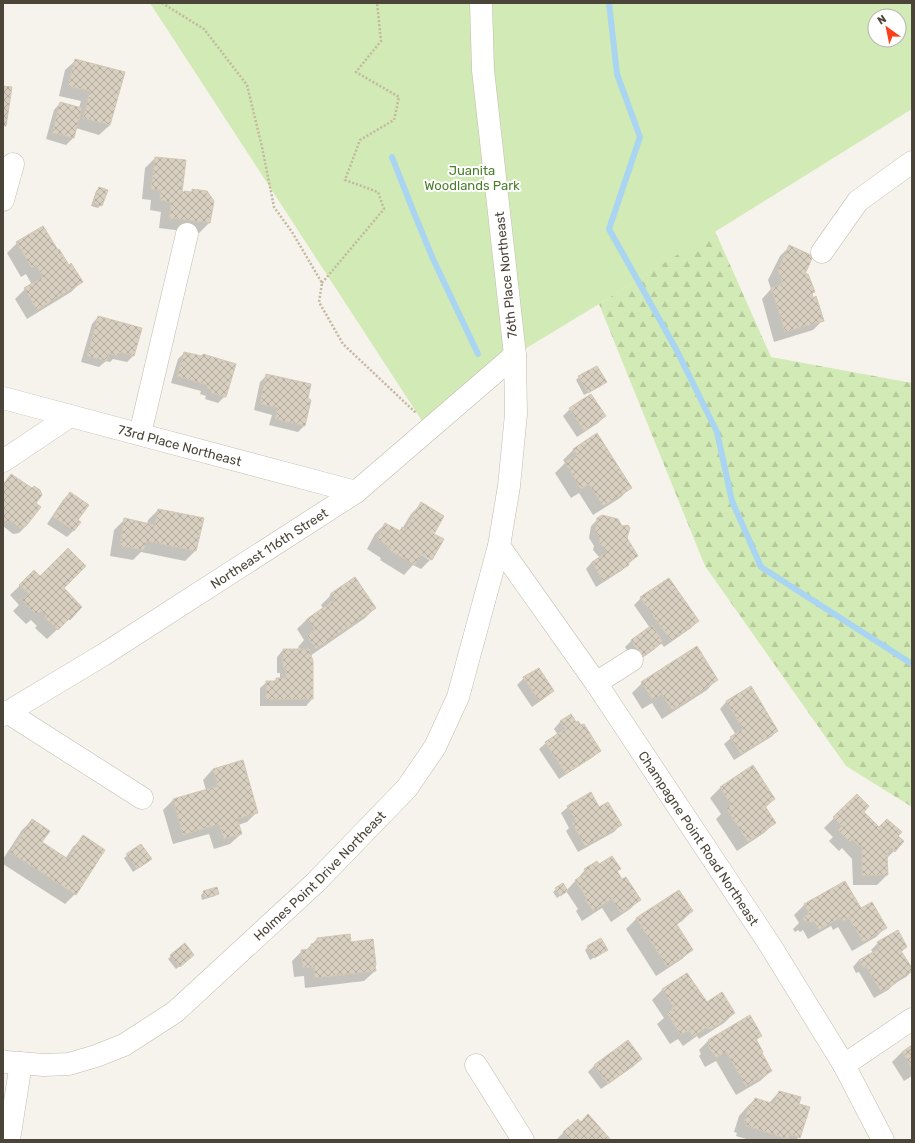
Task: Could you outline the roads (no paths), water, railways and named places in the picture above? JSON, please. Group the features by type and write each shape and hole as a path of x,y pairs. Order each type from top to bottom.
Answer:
{"street":[{"name":"76th Place Northeast","path":"481,3 483,70 515,354 516,414 509,486 499,546"},
{"path":"822,252 858,201 912,162"},
{"path":"3,200 13,164"},
{"path":"140,434 187,234"},
{"name":"Northeast 116th Street","path":"5,714 102,656 356,492 515,354"},
{"name":"73rd Place Northeast","path":"3,398 356,492"},
{"path":"3,460 70,416"},
{"name":"Champagne Point Road Northeast","path":"499,546 596,683 770,945 844,1065 883,1140"},
{"name":"Holmes Point Drive Northeast","path":"12,1062 44,1065 69,1064 96,1056 124,1045 175,1012 315,883 407,788 435,747 458,697 499,546"},
{"path":"596,683 632,660"},
{"path":"5,714 142,798"},
{"path":"844,1065 912,1019"},
{"path":"9,1140 12,1062"},
{"path":"476,1065 523,1140"}],"waterway":[{"path":"609,3 617,74 640,137 609,229 676,349 717,432 732,501 761,567 912,664"},
{"path":"392,157 433,259 478,354"}],"park label":[{"name":"Juanita Woodlands Park","path":"472,178"}]}
